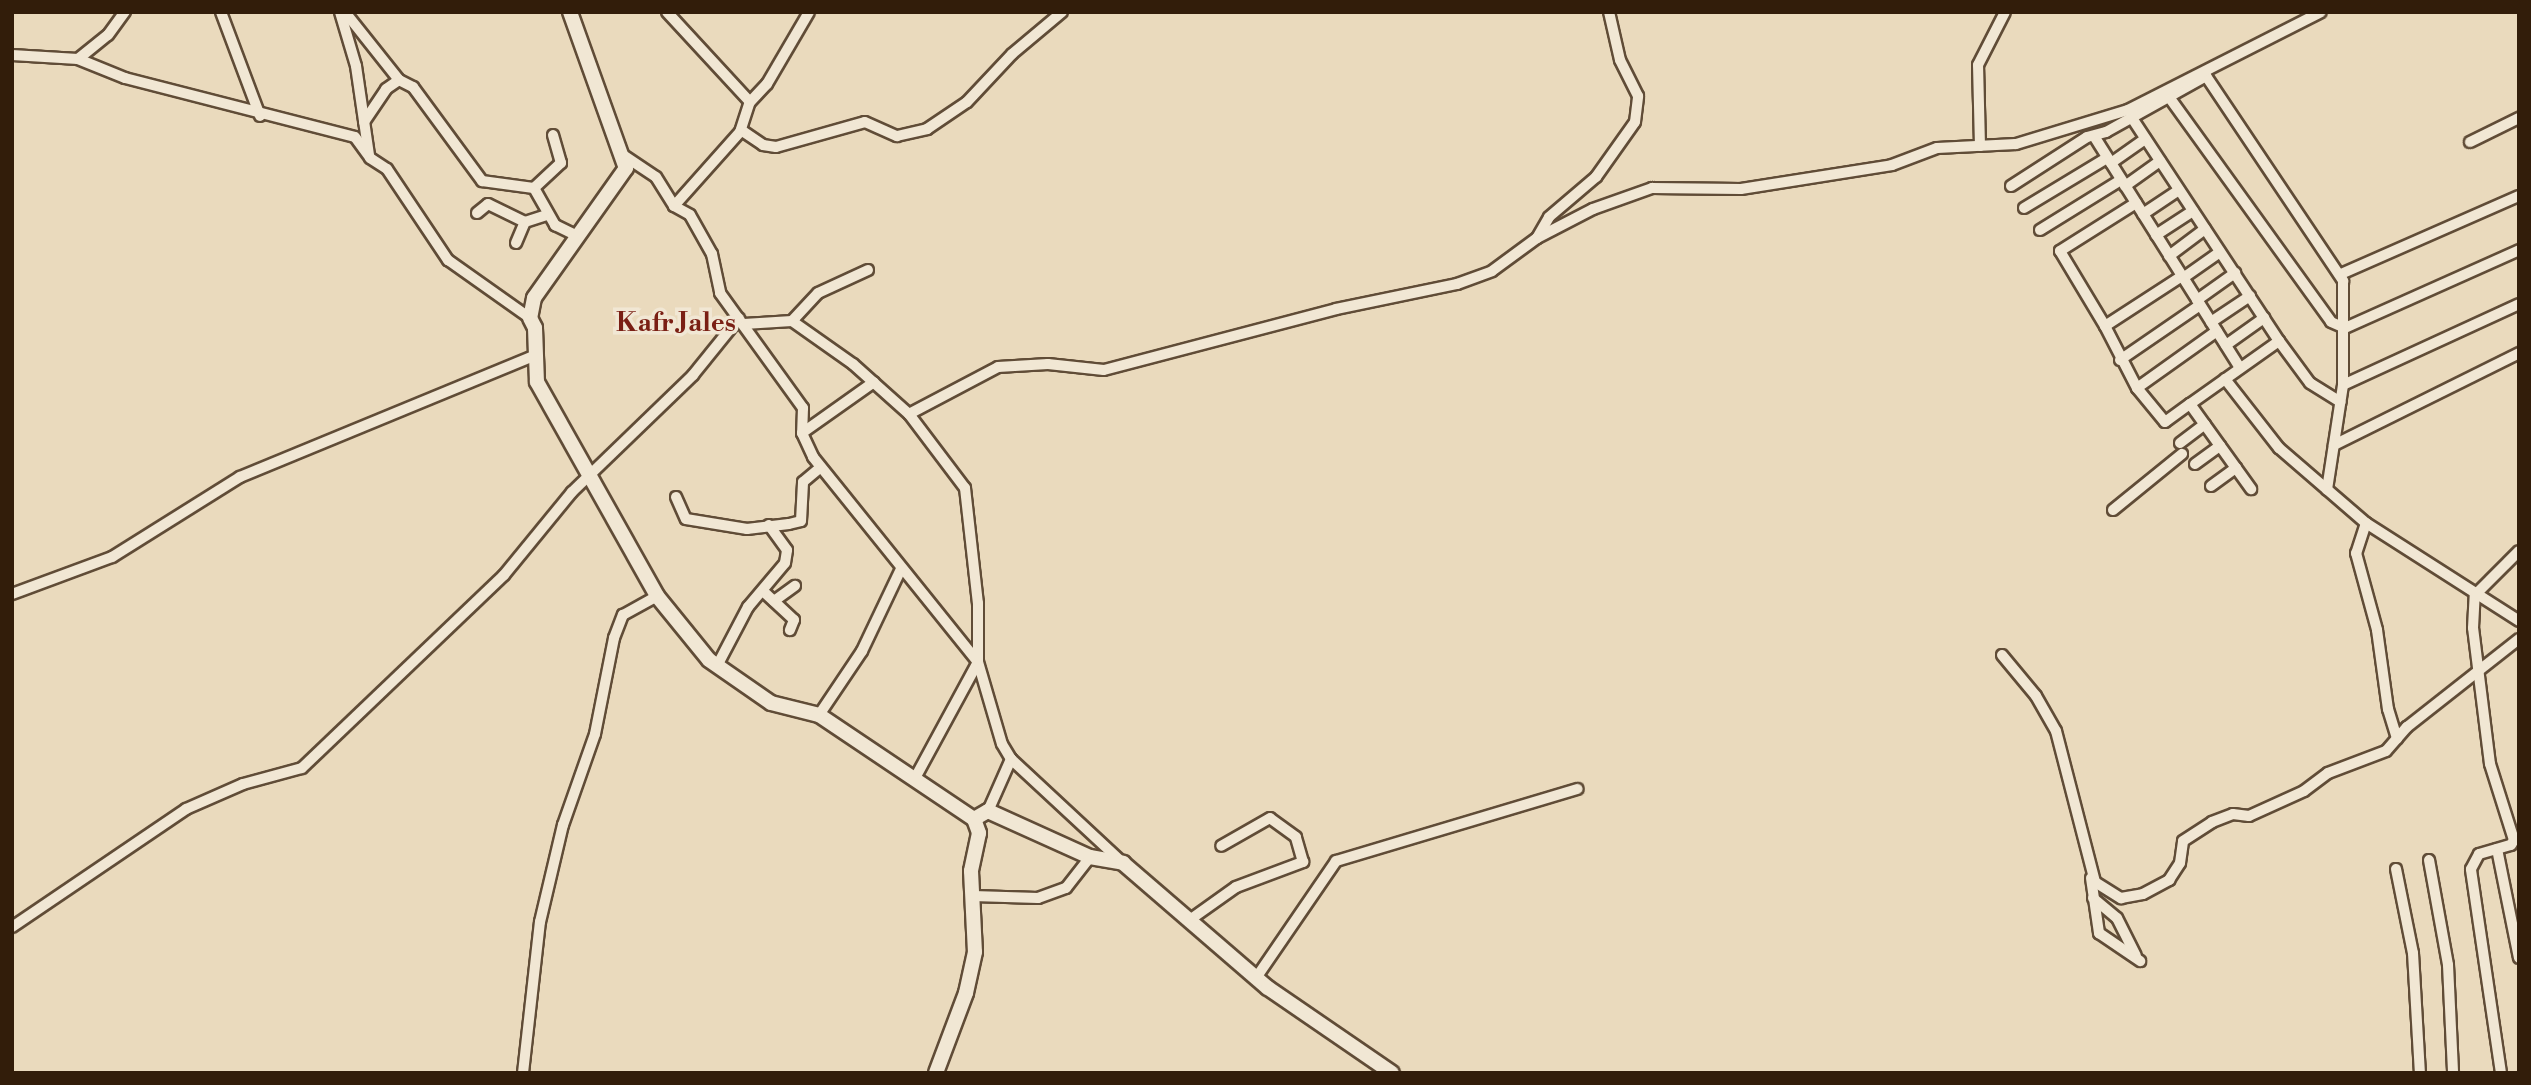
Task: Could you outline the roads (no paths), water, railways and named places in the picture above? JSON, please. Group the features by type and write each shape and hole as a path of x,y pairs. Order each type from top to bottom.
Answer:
{"street":[{"path":"78,59 108,35 125,12"},
{"path":"221,12 260,116"},
{"path":"343,12 370,158"},
{"path":"343,12 399,80 413,87 482,181 534,188"},
{"path":"570,12 626,168 534,298 530,318 537,382 657,596 717,666 771,703 819,715 974,819 979,833 971,871 975,952 966,993 936,1073"},
{"path":"667,12 750,102"},
{"path":"674,206 741,130 750,102 788,52 809,12"},
{"path":"741,130 763,145 776,147 865,122 897,136 928,129 967,102 1012,54 1062,12"},
{"path":"1537,238 1549,217 1596,177 1635,122 1638,96 1620,60 1609,12"},
{"path":"1980,146 1979,65 2005,12"},
{"path":"909,414 998,368 1048,364 1104,370 1335,309 1457,284 1492,271 1537,238 1593,209 1652,188 1741,189 1892,165 1937,148 2016,144 2128,110 2321,12"},
{"path":"352,51 373,50"},
{"path":"12,55 78,59 125,78 260,116 355,137 370,158 387,169 448,260 530,318"},
{"path":"2011,186 2094,136 2206,76 2341,274 2345,328 2343,385 2327,489"},
{"path":"364,122 375,100 399,80"},
{"path":"2169,97 2331,322 2345,328 2519,250"},
{"path":"2132,118 2310,383 2340,401"},
{"path":"2470,142 2519,118"},
{"path":"534,188 561,163 553,135"},
{"path":"2094,136 2240,368"},
{"path":"2024,208 2145,139"},
{"path":"620,153 656,177 674,206 690,215 712,254 720,293 803,408 802,433 821,467 978,662"},
{"path":"2039,230 2160,161"},
{"path":"534,188 546,215 578,236"},
{"path":"2143,214 2179,191"},
{"path":"2341,274 2519,196"},
{"path":"2136,203 2060,251 2105,326 2120,360 2137,388 2165,422 2280,341"},
{"path":"477,213 488,204 524,222 546,215"},
{"path":"2156,235 2193,211"},
{"path":"516,243 524,222"},
{"path":"2169,256 2205,229"},
{"path":"2105,326 2220,252"},
{"path":"792,321 818,293 868,270"},
{"path":"2120,360 2235,274"},
{"path":"2137,388 2250,296"},
{"path":"2343,385 2519,304"},
{"path":"2226,345 2264,318"},
{"path":"12,927 186,809 243,784 302,768 504,575 589,477 693,375 741,321 792,321 874,382 909,414 965,488 978,603 978,662 1002,744 1011,759 1123,863 1191,919 1256,978 1392,1073"},
{"path":"2334,444 2519,353"},
{"path":"12,594 112,556 240,477 536,355"},
{"path":"2225,379 2279,448 2366,523 2519,621"},
{"path":"802,433 874,382"},
{"path":"2190,404 2251,489"},
{"path":"2113,510 2205,424"},
{"path":"2195,464 2220,446"},
{"path":"676,498 686,519 747,529 801,521 803,482 821,467"},
{"path":"2211,486 2236,468"},
{"path":"2366,523 2356,553 2377,630 2388,709 2397,738"},
{"path":"717,666 748,607 764,592 785,563 787,550 769,526"},
{"path":"2501,1073 2471,869 2479,854 2514,840 2490,764 2477,675 2475,595 2519,551"},
{"path":"819,715 862,651 901,569"},
{"path":"774,601 794,586"},
{"path":"764,592 793,620 790,630"},
{"path":"523,1073 540,922 563,825 595,734 614,638 623,615 657,596"},
{"path":"2090,872 2095,882 2121,898 2160,885 2180,863 2183,841 2212,822 2233,814 2249,816 2296,796 2328,773 2386,751 2397,738 2519,639"},
{"path":"2002,655 2036,696 2056,731 2080,813 2090,872 2093,898 2099,933 2140,961 2111,913 2093,898"},
{"path":"914,780 978,662"},
{"path":"974,819 988,811 1011,759"},
{"path":"1256,978 1336,861 1578,789"},
{"path":"988,811 1090,857 1123,863"},
{"path":"1191,919 1236,887 1303,862 1296,837 1270,818 1221,846"},
{"path":"2497,849 2519,958"},
{"path":"972,896 1038,898 1066,888 1090,857"},
{"path":"2429,860 2448,965 2453,1073"},
{"path":"2396,870 2413,953 2420,1073"},
{"path":"2110,893 2111,913"}],"district":[{"name":"Kafr Jales","path":"676,324"}]}
